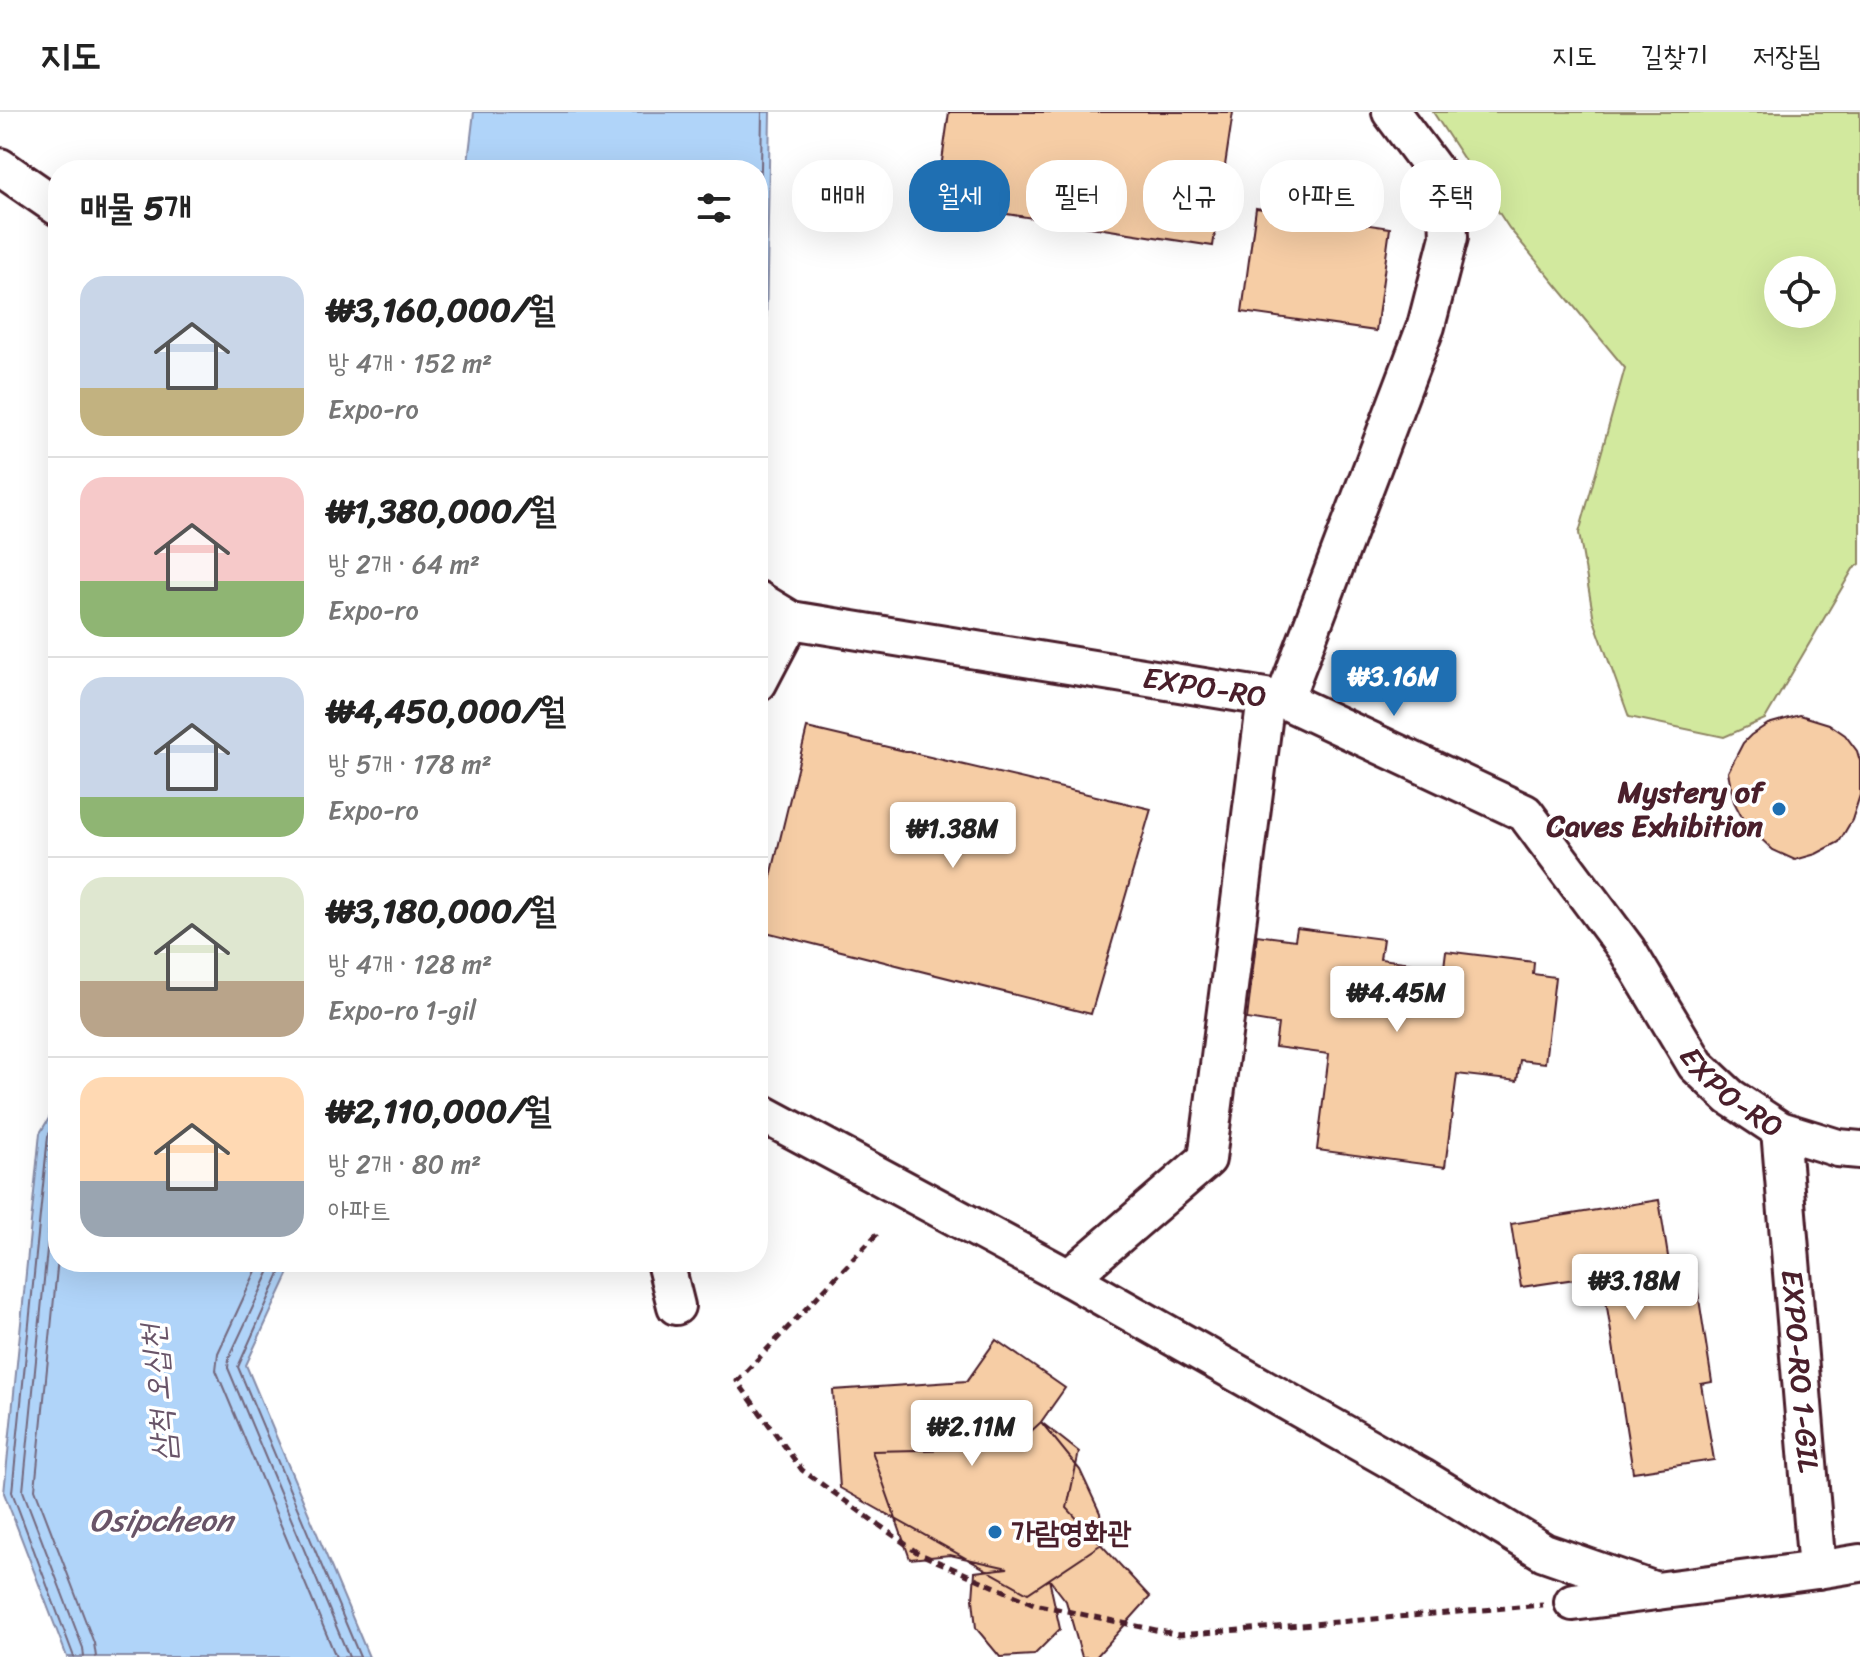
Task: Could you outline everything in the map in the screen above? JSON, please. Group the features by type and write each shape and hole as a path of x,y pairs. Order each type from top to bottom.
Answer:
{"street":[{"path":"1069,1278 1207,1159 1275,699 1426,326 1449,237 1447,187 1391,112"},
{"path":"0,167 48,200"},
{"name":"EXPO-RO","path":"768,606 791,620 1275,699 1525,813 1627,950 1696,1065 1730,1097 1780,1130 1838,1148 1860,1150"},
{"path":"768,664 791,620"},
{"path":"768,1116 1069,1278 1421,1477 1544,1552 1656,1591"},
{"name":"EXPO-RO 1-GIL","path":"1780,1130 1817,1570"},
{"path":"668,1272 676,1306"},
{"path":"1573,1602 1860,1563"}],"path":[{"path":"877,1234 737,1381 802,1470 918,1553 1034,1604 1179,1635 1573,1602"}],"green space":[{"path":"1433,112 1860,112 1860,564 1853,569 1765,719 1724,737 1629,717 1594,620 1579,533 1625,368 1501,216 1501,160 1464,160"}],"water":[{"path":"474,112 770,112 768,220 768,160 468,160"},
{"name":"Osipcheon","path":"48,1120 48,1272 289,1272 246,1365 369,1657 67,1657 4,1493 40,1133"}],"building":[{"path":"949,112 1233,112 1226,160 1143,160 1143,232 1215,232 1213,246 1123,232 1127,232 1127,160 1026,160 1026,217 1010,214 1010,160 942,160"},
{"path":"1256,208 1260,209 1260,232 1384,232 1384,227 1390,228 1376,331 1242,312"},
{"path":"1800,715 1829,724 1845,735 1857,751 1860,795 1852,820 1839,842 1795,860 1773,850 1746,825 1734,802 1728,772 1743,743 1751,735 1768,724"},
{"path":"807,728 1151,809 1091,1014 768,933 768,889"},
{"path":"1297,928 1383,939 1380,959 1444,967 1446,951 1534,962 1533,974 1555,977 1545,1063 1520,1060 1517,1081 1457,1074 1445,1167 1317,1150 1329,1054 1275,1047 1278,1024 1247,1019 1257,935 1295,940"},
{"path":"1659,1200 1670,1269 1694,1267 1712,1382 1701,1384 1714,1460 1633,1472 1602,1275 1521,1287 1511,1224"},
{"path":"996,1340 1065,1388 1041,1422 1080,1470 1100,1513 1103,1543 1028,1593 840,1488 833,1390 967,1381"},
{"name":"가람영화관","path":"1041,1422 1079,1452 1067,1508 1150,1597 1096,1657 1082,1657 1066,1601 1049,1579 1060,1629 1034,1655 1000,1657 976,1628 973,1599 975,1572 1008,1568 950,1555 910,1559 872,1451 1013,1448"}],"place":[{"name":"Mystery of Caves Exhibition","path":"1779,809"},
{"name":"가람영화관","path":"995,1532"}],"water label":[{"name":"삼척 오십천","path":"158,1393"}]}
